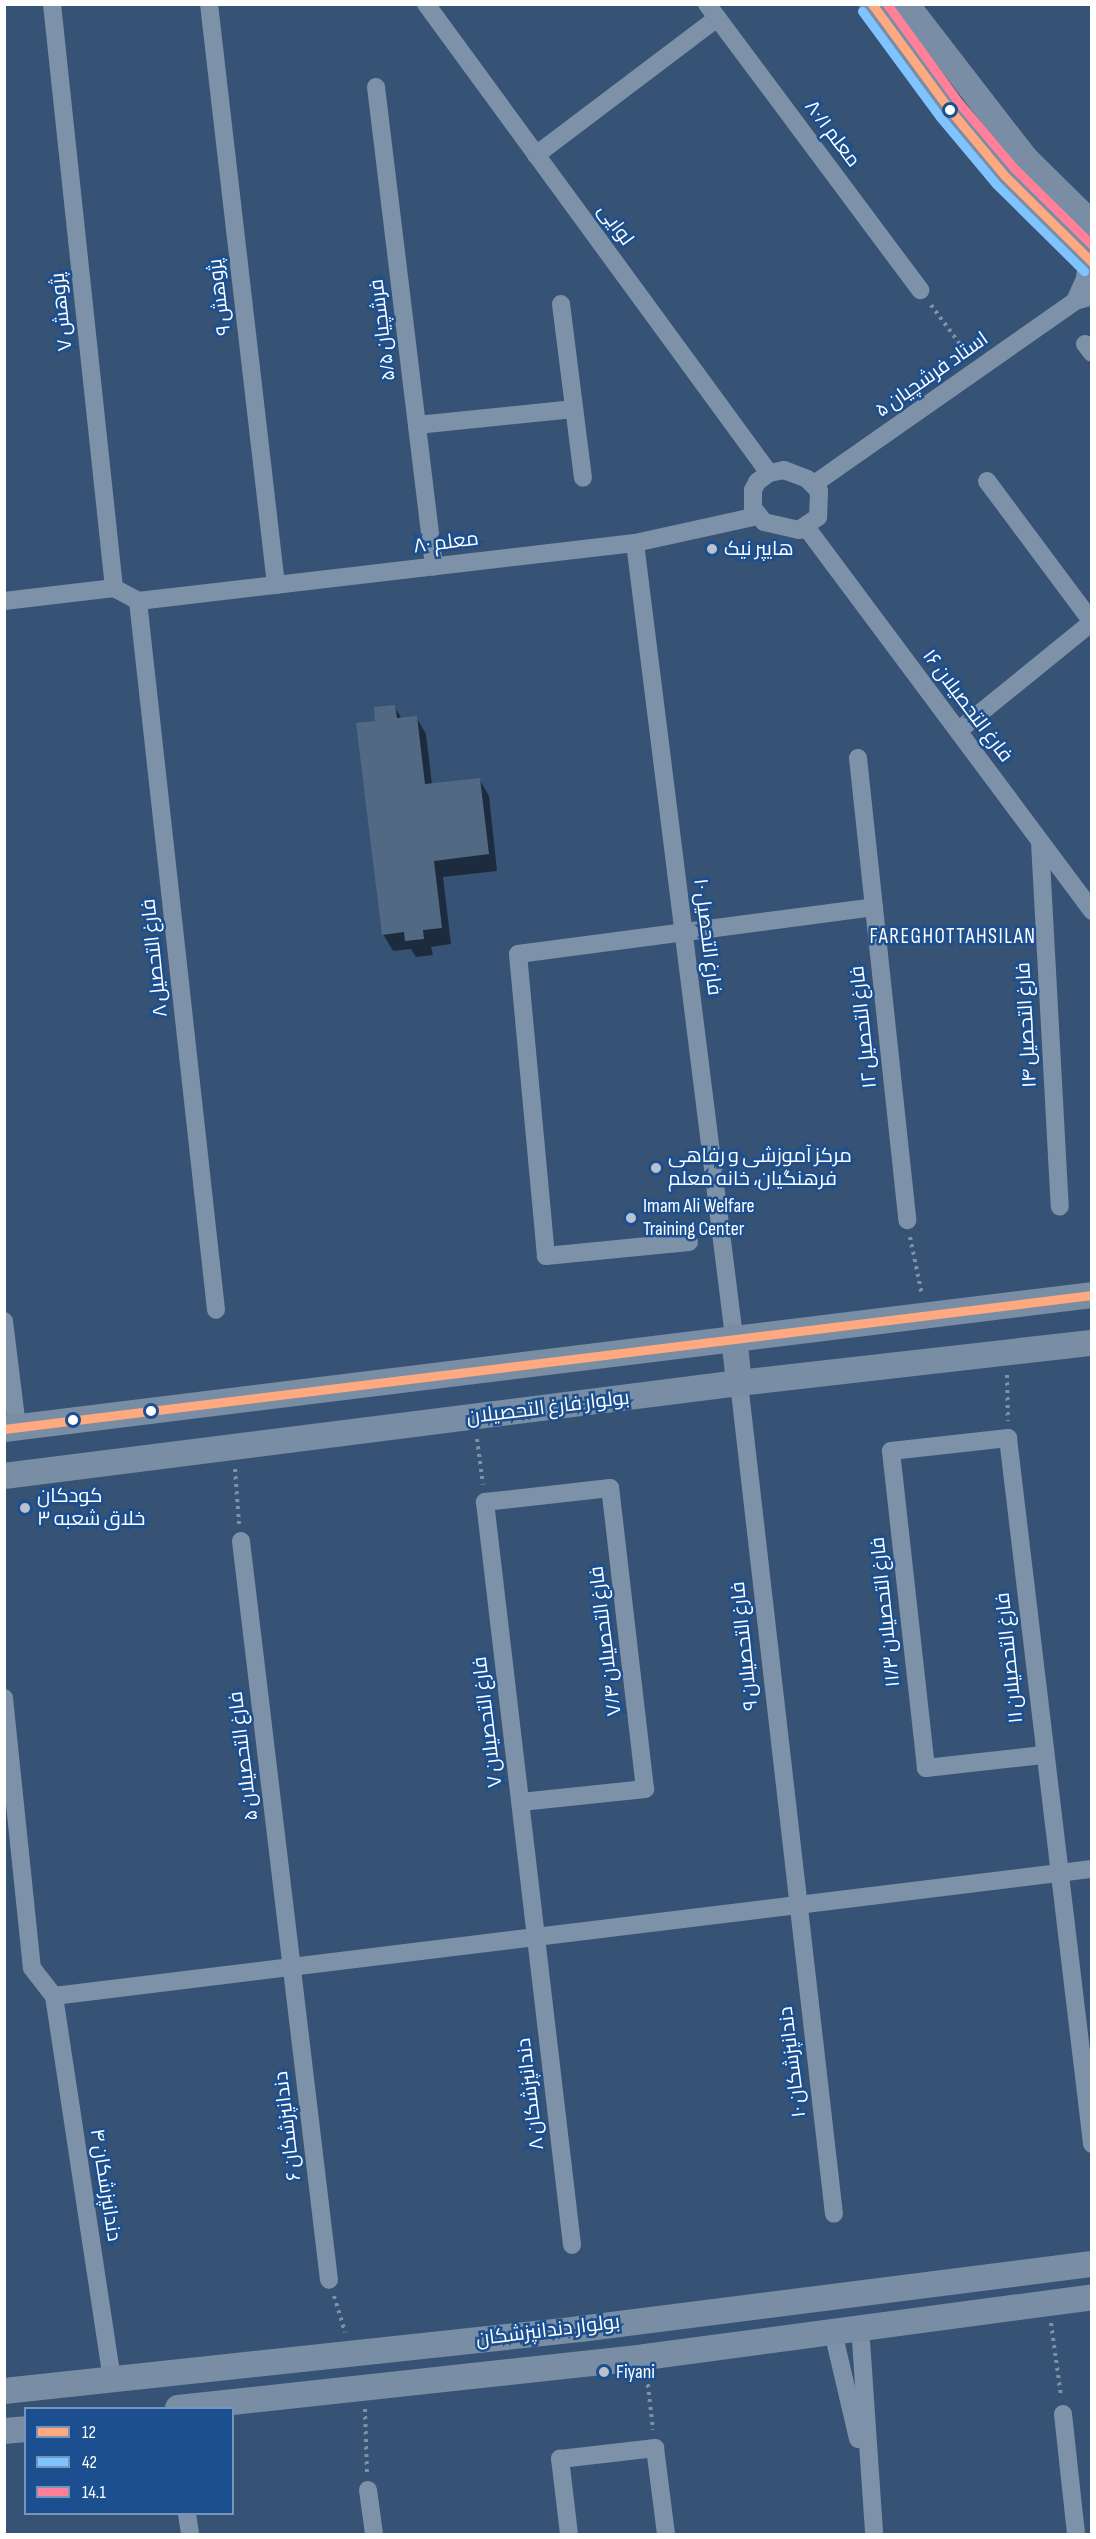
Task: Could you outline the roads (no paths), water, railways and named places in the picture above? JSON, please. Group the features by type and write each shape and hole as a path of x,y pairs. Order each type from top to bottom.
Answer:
{"main road":[{"path":"872,4 950,110 1005,176 1090,260"},
{"path":"906,4 1025,158 1092,224"},
{"path":"11,1428 734,1337 1092,1295"},
{"path":"734,1337 739,1383"},
{"name":"بولوار فارغ التحصیلان","path":"4,1476 739,1383 1092,1343"},
{"name":"بولوار دندانپزشکان","path":"4,2391 580,2329 835,2294 1092,2264"},
{"path":"835,2294 860,2326"},
{"path":"833,2332 835,2294"},
{"name":"بولوار دندانپزشکان","path":"195,2407 645,2357 833,2332 860,2326 1092,2297"},
{"path":"4,2432 24,2429"}],"street":[{"name":"پژوهش ۷","path":"52,4 114,588"},
{"name":"پژوهش ۹","path":"209,4 276,585"},
{"name":"لوایی","path":"426,4 769,472"},
{"path":"536,155 712,11"},
{"name":"معلم ۸۰/۱","path":"712,11 920,290"},
{"name":"فرشچیان ۵/۵","path":"376,87 434,567"},
{"name":"استاد فرشچیان ۵","path":"814,484 1083,298 1090,260"},
{"path":"561,304 583,478"},
{"path":"417,425 574,409"},
{"path":"783,470 814,484 820,508 806,527 791,531 758,516 753,490 769,472 783,470"},
{"path":"958,731 1092,622 987,481"},
{"name":"معلم ۸۰","path":"138,601 635,543 758,516"},
{"name":"فارغ التحصیلان ۱۶","path":"806,527 1092,910"},
{"name":"فارغ التحصیل ۱۰","path":"635,543 734,1337"},
{"path":"4,601 114,588 138,601"},
{"name":"فارغ التحصیل ۸","path":"138,601 216,1310"},
{"name":"فارغ التحصیل ۱۲","path":"858,758 907,1220"},
{"name":"فارغ التحصیل ۱۴","path":"1040,842 1060,1206"},
{"path":"688,1242 546,1256 518,954 874,907"},
{"path":"4,1321 11,1428"},
{"name":"فارغ التحصیلان ۹","path":"739,1383 796,1905"},
{"name":"فارغ التحصیلان ۱۱","path":"891,1451 1008,1438 1057,1873 1092,2144"},
{"name":"فارغ التحصیلان ۱۱/۳","path":"891,1451 926,1767 1043,1755"},
{"name":"فارغ التحصیلان ۷/۴","path":"485,1502 610,1488 645,1789 520,1803"},
{"name":"فارغ التحصیلان ۷","path":"485,1502 536,1937"},
{"name":"فارغ التحصیلان ۵","path":"241,1541 291,1966"},
{"path":"4,1698 8,1781 32,1968 54,1996 1092,1869"},
{"name":"دندانپزشکان ۱۰","path":"796,1905 834,2214"},
{"name":"دندانپزشکان ۸","path":"536,1937 572,2246"},
{"name":"دندانپزشکان ۶","path":"291,1966 329,2280"},
{"name":"دندانپزشکان ۴","path":"54,1996 112,2381"},
{"path":"860,2326 869,2488 874,2535"},
{"path":"833,2332 869,2488"},
{"path":"1063,2414 1076,2535"},
{"path":"569,2535 560,2459 655,2448 666,2535"},
{"path":"368,2490 374,2535"},
{"path":"187,2515 190,2535"}],"place":[{"name":"هایپر نیک","path":"712,549"},
{"name":"مرکز آموزشی و رفاهی فرهنگیان، خانه معلم","path":"656,1168"},
{"name":"Imam Ali Welfare Training Center","path":"631,1218"},
{"name":"کودکان خلاق شعبه ۳","path":"25,1508"},
{"name":"Fiyani","path":"604,2372"}],"district":[{"name":"FAREGHOTTAHSILAN","path":"953,937"}]}
